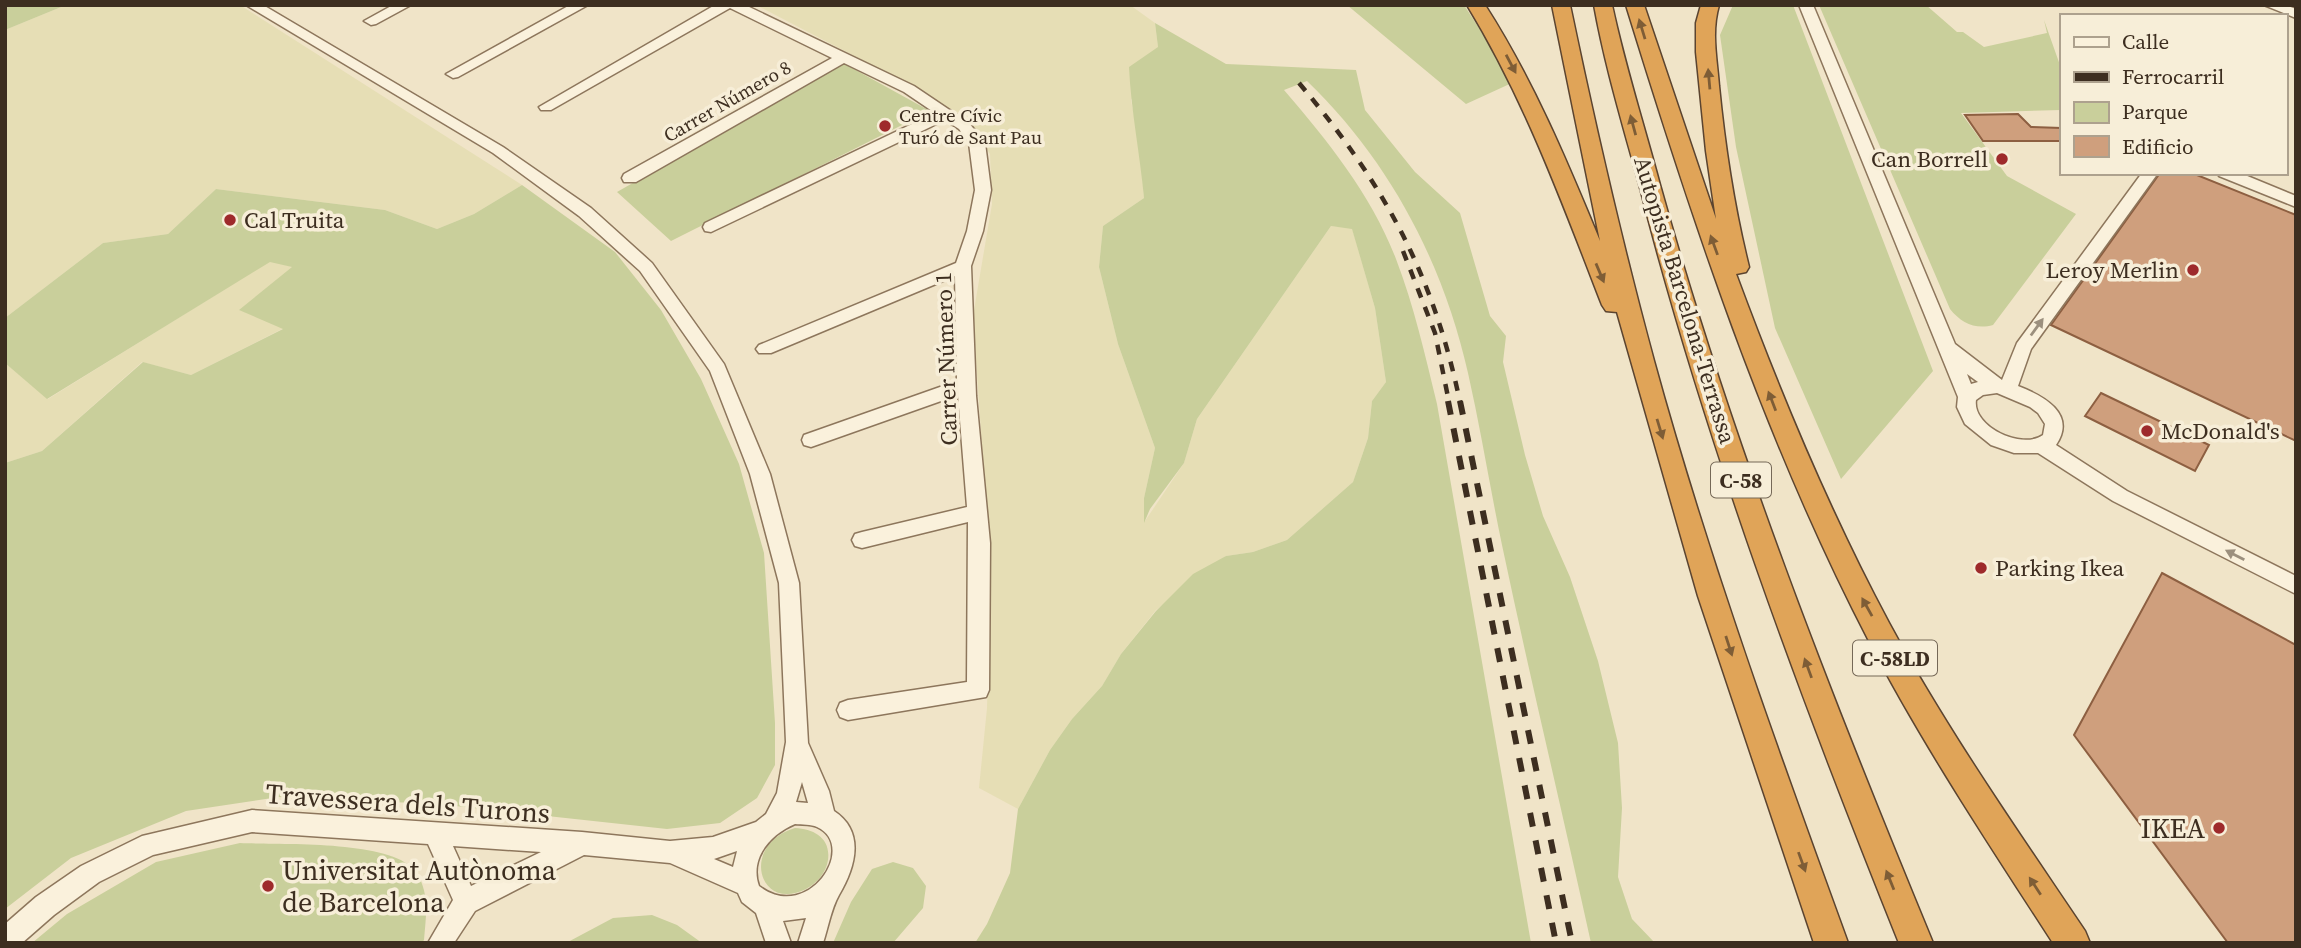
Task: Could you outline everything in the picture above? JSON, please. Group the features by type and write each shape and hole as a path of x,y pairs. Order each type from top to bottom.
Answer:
{"highway":[{"path":"1476,5 1507,55 1546,134 1596,263 1640,364"},
{"name":"Autopista Barcelona-Terrassa","path":"1561,5 1640,364 1771,777 1832,943"},
{"name":"Autopista Barcelona-Terrassa","path":"1603,5 1679,289 1723,430 1845,771 1916,943"},
{"name":"C-58LD","path":"1635,5 1685,167 1791,450 1857,590 1953,761 2073,943"},
{"path":"1710,5 1705,27 1714,147 1729,233 1750,310 1754,355"}],"street":[{"path":"253,5 498,150 585,212 646,267 718,369 760,474 789,583 797,742 788,795 745,858 744,872 779,943"},
{"path":"371,21 404,5"},
{"path":"453,74 581,5"},
{"path":"546,107 725,5"},
{"name":"Carrer Número 1","path":"734,5 909,89 964,126 977,143 983,190 975,232 963,266 967,385 980,543 978,690 848,710"},
{"path":"1806,5 1967,396"},
{"path":"2271,5 2296,16"},
{"name":"Carrer Número 8","path":"630,178 844,57"},
{"path":"711,227 946,114"},
{"path":"2003,387 2022,346 2150,175"},
{"path":"2230,175 2296,202"},
{"path":"765,349 963,266"},
{"path":"1945,347 2003,387 2037,401 2051,417 2054,431 2051,440 2042,446 2028,448 2013,446 1980,431 1967,416 1964,405 1967,396 1973,390 2003,387"},
{"path":"811,440 967,385"},
{"path":"2042,446 2120,496 2296,586"},
{"path":"862,540 977,512"},
{"path":"755,894 781,909 796,908 815,901 828,891 841,873 845,847 840,831 823,816 817,791 797,742"},
{"path":"767,826 795,813 823,816"},
{"name":"Travessera dels Turons","path":"5,941 45,906 90,874 150,844 252,821 582,843 670,852 713,848 767,826"},
{"path":"436,835 466,902"},
{"path":"440,943 466,902 582,843"},
{"name":"Travessera dels Turons","path":"670,852 755,894"},
{"path":"810,943 828,891"}],"shaded area":[{"path":"66,5 240,5 522,185 474,214 437,229 385,210 216,189 168,234 103,243 5,318 5,30"},
{"path":"756,5 1130,5 1155,23 1158,47 1131,100 1140,147 1144,198 1103,226 1099,267 1118,344 1155,448 1144,498 1145,521 1184,463 1197,419 1331,226 1352,228 1375,308 1386,382 1372,401 1368,438 1353,482 1287,540 1253,552 1226,556 1156,610 1121,654 1102,686 1072,719 1050,750 1018,809 979,788 987,708 991,576 973,316 992,204 990,154 966,119 912,86"},
{"path":"270,261 293,267 240,310 284,328 191,375 142,362 42,451 5,463 5,363 48,399"}],"green space":[{"path":"5,5 66,5 5,30"},
{"path":"1347,5 1464,5 1514,82 1466,104"},
{"path":"1733,5 1793,5 1933,371 1841,479 1775,328 1736,147 1720,35"},
{"path":"1819,5 1926,5 1957,32 1963,32 1984,47 2047,33 2044,20 2060,65 2060,110 1961,113 2007,176 2076,214 1993,325 1981,327 1969,324 1950,309"},
{"path":"1155,23 1226,64 1356,70 1365,110 1415,172 1460,213 1490,316 1506,336 1503,362 1525,455 1543,516 1570,577 1598,661 1618,743 1622,808 1618,877 1632,919 1655,943 1591,943 1513,595 1473,394 1444,292 1409,215 1387,179 1363,144 1307,81 1284,90 1332,149 1375,213 1396,259 1424,349 1437,404 1531,943 975,943 987,924 1010,873 1018,809 1050,750 1072,719 1102,686 1121,654 1156,611 1193,574 1226,556 1253,552 1287,540 1353,482 1368,438 1372,401 1386,382 1375,308 1352,229 1331,226 1197,419 1184,463 1150,509 1144,523 1144,498 1155,448 1118,344 1099,267 1103,226 1144,198 1129,67 1158,47"},
{"path":"843,63 930,111 671,241 617,192"},
{"path":"522,185 615,252 661,310 701,379 739,464 764,553 775,723 775,765 757,798 720,823 667,829 437,804 279,797 186,811 71,858 5,909 5,463 42,451 143,362 191,375 283,329 239,310 292,267 270,262 47,399 5,363 5,318 103,243 168,234 216,189 385,210 437,229 474,214"},
{"path":"795,828 809,830 824,840 828,852 827,865 814,884 806,889 790,894 777,892 767,885 762,874 761,861 766,848 777,836"},
{"name":"Universitat Autònoma de Barcelona","path":"240,843 334,846 384,854 403,861 416,872 423,888 426,905 424,940 422,943 32,943 67,914 156,862"},
{"path":"893,862 913,868 926,886 923,908 893,943 833,943 851,902 872,869"},
{"path":"652,915 677,925 702,943 566,943 613,918"}],"building":[{"name":"Can Borrell","path":"2018,114 2031,127 2060,128 2060,141 1983,141 1965,115"},
{"name":"Leroy Merlin","path":"2159,175 2197,175 2296,215 2296,441 2051,325"},
{"name":"McDonald's","path":"2101,393 2209,445 2195,471 2085,416"},
{"name":"IKEA","path":"2162,573 2296,645 2296,943 2228,943 2074,735"}],"railway":[{"path":"1299,83 1356,157 1401,232 1420,271 1435,312 1460,402"},
{"path":"1403,251 1435,333 1449,402"},
{"path":"1448,401 1556,943"},
{"path":"1460,401 1572,943"}],"place":[{"name":"Centre Cívic Turó de Sant Pau","path":"885,126"},
{"name":"Can Borrell","path":"2002,159"},
{"name":"Cal Truita","path":"230,220"},
{"name":"Leroy Merlin","path":"2193,270"},
{"name":"McDonald's","path":"2147,431"},
{"name":"Parking Ikea","path":"1981,568"},
{"name":"IKEA","path":"2219,828"},
{"name":"Universitat Autònoma de Barcelona","path":"268,886"}]}
